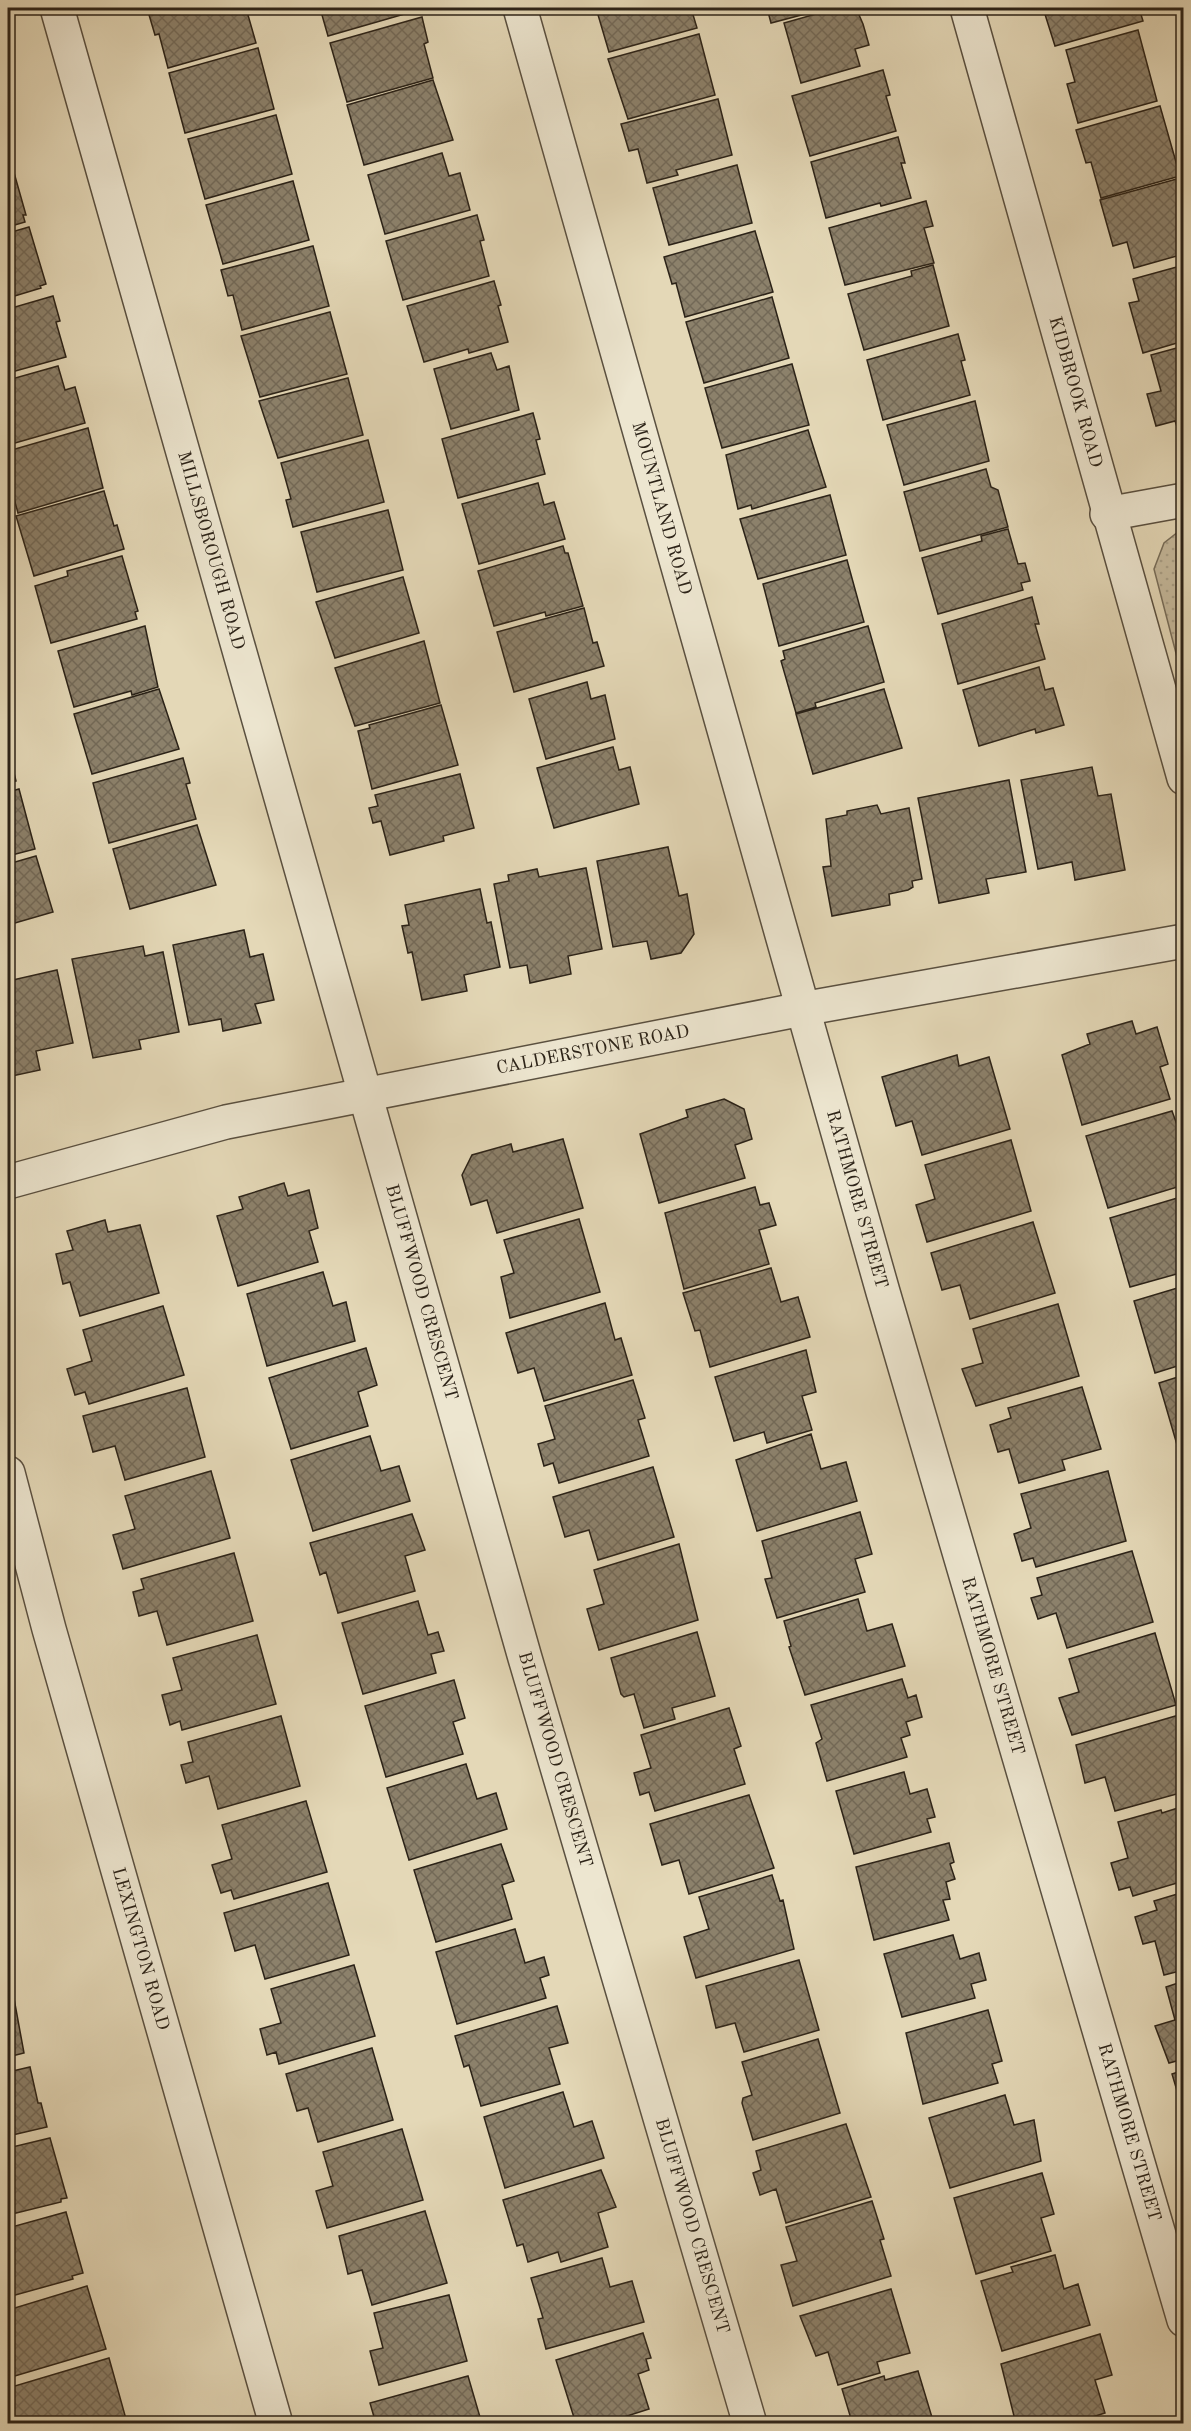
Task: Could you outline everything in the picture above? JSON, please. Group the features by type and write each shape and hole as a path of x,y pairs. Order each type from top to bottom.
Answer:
{"street":[{"name":"MILLSBOROUGH ROAD","path":"57,8 364,1094"},
{"name":"MOUNTLAND ROAD","path":"520,8 802,1009"},
{"name":"KIDBROOK ROAD","path":"967,8 1107,514 1184,778"},
{"path":"1107,514 1184,500"},
{"name":"CALDERSTONE ROAD","path":"8,1182 169,1136 364,1094 802,1009 1184,941"},
{"name":"RATHMORE STREET","path":"802,1009 1184,2320"},
{"name":"BLUFFWOOD CRESCENT","path":"364,1094 525,1658 750,2424"},
{"name":"LEXINGTON ROAD","path":"8,1473 49,1629 276,2424"}],"shaded area":[{"path":"1183,528 1183,680 1154,569 1164,543"}],"building":[{"path":"147,8 246,8 256,43 168,68 159,34 155,35"},
{"path":"320,8 414,8 415,11 328,36"},
{"path":"596,8 691,8 697,28 609,52"},
{"path":"767,8 828,8 771,23"},
{"path":"837,8 856,8 863,24 869,45 855,49 860,66 801,83 784,23"},
{"path":"1043,8 1139,8 1143,21 1055,46"},
{"path":"422,17 428,42 424,44 433,78 347,102 330,43"},
{"path":"1138,30 1157,101 1078,123 1067,84 1075,82 1066,50"},
{"path":"699,34 715,95 628,119 608,59"},
{"path":"258,48 274,109 185,133 169,73"},
{"path":"883,70 890,95 886,96 896,131 810,156 792,96"},
{"path":"433,80 453,140 364,165 347,105"},
{"path":"718,99 732,155 676,170 678,175 647,183 638,149 629,151 621,124"},
{"path":"1160,106 1180,176 1101,198 1091,162 1086,163 1076,130"},
{"path":"276,115 292,174 205,199 188,139"},
{"path":"898,137 905,163 901,163 911,198 881,206 880,203 826,218 811,162"},
{"path":"442,153 449,176 460,173 470,210 385,234 368,175"},
{"path":"11,162 26,215 23,215 25,222 8,227 8,163"},
{"path":"737,165 752,223 669,245 653,188"},
{"path":"1184,177 1184,254 1134,268 1127,242 1113,246 1100,200"},
{"path":"293,181 309,240 223,264 206,205"},
{"path":"926,201 933,226 924,228 934,263 845,285 829,228"},
{"path":"477,215 484,240 480,241 489,276 403,300 386,241"},
{"path":"29,227 46,284 40,286 41,288 8,298 8,233"},
{"path":"755,231 773,292 685,317 676,283 672,284 664,257"},
{"path":"313,246 329,306 242,330 233,295 228,296 221,270"},
{"path":"933,265 949,326 864,350 848,294 912,276 911,271"},
{"path":"1184,265 1184,341 1143,353 1129,303 1139,301 1133,279"},
{"path":"494,281 508,342 469,353 468,349 424,362 407,306"},
{"path":"53,296 60,321 56,322 66,357 8,373 8,309"},
{"path":"772,297 789,358 704,383 686,322"},
{"path":"330,312 347,374 260,397 241,336"},
{"path":"958,334 965,360 961,361 970,395 883,420 867,360"},
{"path":"1184,346 1184,434 1180,435 1175,421 1156,426 1147,394 1161,391 1151,355"},
{"path":"491,353 497,370 509,366 519,410 451,429 434,369"},
{"path":"792,364 809,425 722,448 705,388"},
{"path":"58,366 65,390 75,387 85,423 8,445 8,380"},
{"path":"348,378 363,435 278,458 259,401"},
{"path":"975,401 989,461 904,485 887,425"},
{"path":"533,413 540,439 536,440 545,474 458,498 442,439"},
{"path":"88,428 103,488 18,513 8,477 8,451"},
{"path":"808,430 826,487 752,509 751,505 738,509 726,455"},
{"path":"368,440 384,502 293,527 286,500 291,499 281,463"},
{"path":"986,469 991,487 998,490 1008,527 920,551 904,492"},
{"path":"538,483 544,505 554,502 565,539 479,564 462,504"},
{"path":"104,491 114,526 117,525 124,549 34,576 16,516"},
{"path":"830,495 846,555 758,579 740,519"},
{"path":"388,510 403,570 317,592 301,532"},
{"path":"1008,529 1018,564 1025,563 1030,581 1021,583 1023,590 938,614 922,558 982,541 981,536"},
{"path":"563,546 565,553 568,553 583,606 546,616 545,612 494,626 478,571"},
{"path":"122,556 138,611 135,612 137,619 51,643 35,586 68,576 67,571"},
{"path":"847,560 864,622 779,646 763,584"},
{"path":"403,577 419,633 335,658 316,602"},
{"path":"1032,597 1039,624 1035,624 1045,659 958,684 942,624"},
{"path":"584,608 593,643 597,642 604,666 514,692 497,632"},
{"path":"145,626 158,687 132,695 131,691 74,707 58,651"},
{"path":"868,626 884,682 815,703 816,707 796,713 781,661 785,659 783,651"},
{"path":"424,641 440,703 355,726 335,668"},
{"path":"1039,667 1045,690 1053,688 1064,725 1036,733 1035,729 979,746 963,690"},
{"path":"587,682 591,699 605,695 615,739 546,759 529,699"},
{"path":"159,689 179,749 92,774 74,714"},
{"path":"884,689 902,748 813,774 796,714"},
{"path":"441,705 458,765 372,789 358,731 370,728 369,725"},
{"path":"613,747 619,770 630,767 639,804 554,828 537,768"},
{"path":"8,749 16,781 8,783"},
{"path":"183,758 190,783 186,784 196,819 109,843 93,783"},
{"path":"1092,767 1098,796 1111,794 1125,870 1075,880 1072,862 1038,869 1021,780"},
{"path":"460,774 474,828 443,836 444,841 390,855 381,821 373,823 369,808 378,806 375,795"},
{"path":"1009,780 1026,872 986,879 989,893 939,903 918,798"},
{"path":"19,789 35,849 8,856 8,792"},
{"path":"877,805 881,814 909,808 922,879 912,881 913,887 908,890 889,894 890,905 832,916 823,867 831,866 826,819 847,815 847,811"},
{"path":"197,825 216,885 130,909 113,849"},
{"path":"668,847 679,896 687,894 694,934 681,953 651,959 647,941 613,947 597,861"},
{"path":"36,856 53,912 8,925 8,864"},
{"path":"586,868 602,949 568,956 571,974 530,983 527,965 510,968 494,884 509,881 508,875 537,869 539,877"},
{"path":"480,889 487,923 491,922 500,967 464,975 467,991 422,1000 412,952 408,953 402,926 409,925 405,905"},
{"path":"244,930 250,957 263,954 274,1000 255,1004 261,1023 223,1031 221,1019 189,1025 173,945"},
{"path":"143,946 145,956 163,952 179,1032 139,1040 141,1049 93,1058 72,959"},
{"path":"57,970 73,1043 36,1051 40,1070 8,1075 8,981"},
{"path":"1132,1021 1136,1034 1157,1027 1168,1064 1160,1067 1170,1099 1082,1125 1062,1055 1090,1044 1087,1034"},
{"path":"957,1055 959,1066 989,1057 1010,1129 922,1155 912,1121 896,1126 882,1077"},
{"path":"724,1099 744,1109 752,1139 735,1145 745,1178 659,1203 640,1134 688,1117 686,1110"},
{"path":"1172,1111 1184,1144 1184,1185 1108,1208 1086,1136"},
{"path":"563,1139 583,1208 497,1233 487,1200 471,1205 462,1175 472,1155 511,1144 513,1152"},
{"path":"1011,1140 1031,1211 927,1242 916,1205 935,1199 925,1165"},
{"path":"284,1183 288,1196 309,1190 318,1228 309,1231 318,1262 238,1286 217,1216 243,1209 239,1197"},
{"path":"755,1187 760,1205 769,1203 776,1225 759,1230 769,1264 684,1289 665,1213"},
{"path":"1184,1196 1184,1272 1130,1287 1110,1218"},
{"path":"579,1219 600,1292 510,1318 501,1277 514,1273 504,1240"},
{"path":"105,1220 108,1232 140,1225 159,1293 80,1316 70,1282 63,1284 56,1254 73,1250 67,1231"},
{"path":"1033,1222 1055,1293 970,1319 960,1285 942,1290 931,1253"},
{"path":"771,1268 781,1302 798,1297 810,1337 710,1367 700,1330 695,1331 683,1293"},
{"path":"323,1272 333,1306 346,1302 355,1341 267,1366 247,1294"},
{"path":"1184,1286 1184,1364 1155,1373 1134,1301"},
{"path":"605,1303 615,1340 621,1338 632,1375 544,1401 534,1368 518,1373 506,1333"},
{"path":"1058,1304 1079,1376 976,1406 962,1369 983,1363 973,1329"},
{"path":"163,1306 184,1375 89,1404 85,1392 75,1395 67,1369 92,1361 83,1330"},
{"path":"366,1348 377,1385 358,1392 368,1426 291,1449 269,1378"},
{"path":"806,1350 816,1392 802,1396 812,1430 767,1443 764,1432 734,1441 715,1377"},
{"path":"1184,1375 1184,1454 1180,1455 1159,1383"},
{"path":"633,1380 645,1418 638,1420 649,1456 559,1483 553,1463 544,1466 538,1444 555,1439 545,1406"},
{"path":"1082,1387 1101,1449 1062,1460 1065,1470 1019,1483 1009,1449 998,1452 990,1425 1011,1418 1008,1408"},
{"path":"187,1388 205,1457 125,1480 115,1446 93,1452 83,1416"},
{"path":"811,1434 821,1469 846,1462 857,1501 757,1531 736,1460"},
{"path":"370,1436 381,1471 399,1466 410,1501 313,1531 291,1460"},
{"path":"653,1467 674,1537 598,1560 589,1530 565,1537 553,1497"},
{"path":"211,1471 230,1538 123,1569 113,1535 135,1529 125,1496"},
{"path":"1108,1471 1126,1541 1036,1567 1033,1558 1022,1561 1014,1534 1031,1528 1021,1494"},
{"path":"860,1512 872,1554 855,1559 865,1592 777,1618 765,1579 772,1578 762,1541"},
{"path":"412,1514 425,1550 405,1556 415,1591 338,1613 326,1572 320,1575 310,1543"},
{"path":"679,1544 698,1620 599,1650 587,1609 604,1604 594,1570"},
{"path":"1132,1551 1153,1622 1067,1648 1056,1613 1038,1619 1031,1598 1042,1595 1037,1578"},
{"path":"234,1553 253,1621 167,1645 157,1611 139,1616 133,1592 144,1589 141,1579"},
{"path":"858,1599 867,1631 892,1624 905,1666 805,1695 789,1647 791,1646 784,1621"},
{"path":"418,1601 428,1635 438,1632 444,1651 431,1654 436,1673 363,1694 342,1623"},
{"path":"697,1632 715,1696 672,1708 675,1719 644,1728 634,1694 624,1697 621,1694 611,1658"},
{"path":"1155,1633 1176,1705 1072,1735 1059,1698 1079,1692 1069,1659"},
{"path":"257,1635 276,1704 182,1730 180,1721 170,1725 162,1695 182,1690 173,1658"},
{"path":"902,1679 908,1698 916,1695 922,1717 906,1722 910,1735 901,1738 907,1757 827,1781 816,1743 822,1739 811,1705"},
{"path":"454,1680 465,1718 453,1722 463,1754 386,1777 365,1706"},
{"path":"729,1708 741,1746 734,1749 745,1784 655,1811 649,1792 640,1795 634,1773 651,1768 641,1735"},
{"path":"1179,1715 1184,1731 1184,1792 1115,1811 1105,1777 1085,1783 1076,1745"},
{"path":"281,1716 300,1786 218,1809 209,1776 186,1783 181,1765 193,1762 188,1742"},
{"path":"466,1764 477,1799 496,1793 507,1829 409,1860 387,1788"},
{"path":"904,1772 910,1794 927,1789 935,1817 927,1819 931,1832 854,1854 836,1791"},
{"path":"749,1795 774,1868 689,1894 679,1860 662,1865 650,1824"},
{"path":"306,1801 327,1872 234,1899 231,1890 221,1893 212,1865 232,1859 222,1825"},
{"path":"1184,1806 1184,1881 1133,1896 1130,1887 1119,1890 1111,1863 1128,1858 1118,1822"},
{"path":"949,1843 954,1862 950,1864 955,1879 946,1882 950,1899 943,1900 949,1920 874,1940 856,1867"},
{"path":"501,1844 514,1881 502,1885 512,1919 436,1942 414,1870"},
{"path":"772,1875 780,1901 783,1900 794,1949 696,1978 684,1937 709,1929 699,1897"},
{"path":"328,1883 349,1955 265,1979 255,1945 235,1951 224,1913"},
{"path":"1184,1892 1184,1970 1164,1975 1155,1941 1143,1944 1135,1917 1157,1910 1154,1901"},
{"path":"515,1929 525,1963 544,1957 549,1975 540,1978 546,1998 457,2024 436,1952"},
{"path":"953,1935 960,1959 979,1953 986,1980 971,1984 975,1998 902,2017 884,1954"},
{"path":"799,1960 819,2030 744,2052 735,2023 716,2028 706,1986"},
{"path":"354,1965 375,2036 279,2064 276,2052 267,2055 260,2029 281,2023 271,1989"},
{"path":"1184,1981 1184,2059 1169,2063 1155,2026 1175,2020 1166,1987"},
{"path":"13,1993 24,2053 8,2057 8,1994"},
{"path":"557,2006 568,2043 549,2048 560,2084 481,2106 469,2065 464,2067 455,2036"},
{"path":"988,2010 1002,2061 992,2064 998,2083 923,2104 906,2033"},
{"path":"818,2039 840,2113 753,2140 742,2103 743,2098 752,2095 742,2062"},
{"path":"372,2048 393,2120 318,2142 308,2108 297,2111 286,2074"},
{"path":"30,2067 38,2103 41,2103 47,2127 8,2136 8,2072"},
{"path":"1184,2070 1184,2111 1183,2111 1172,2074"},
{"path":"563,2092 574,2127 592,2121 604,2158 505,2188 484,2117"},
{"path":"1005,2095 1014,2125 1034,2120 1041,2161 950,2188 929,2118"},
{"path":"846,2124 871,2197 786,2223 776,2189 760,2195 753,2173 761,2170 756,2151"},
{"path":"402,2129 423,2200 327,2228 316,2191 333,2186 323,2152"},
{"path":"50,2138 67,2198 61,2199 61,2202 8,2215 8,2148"},
{"path":"601,2170 616,2207 598,2213 608,2247 561,2262 558,2252 528,2262 523,2244 517,2246 503,2200"},
{"path":"1042,2173 1054,2214 1041,2218 1051,2251 976,2274 954,2198"},
{"path":"872,2201 884,2239 880,2240 891,2276 793,2306 781,2265 797,2261 786,2227"},
{"path":"425,2211 447,2283 372,2305 362,2270 348,2274 339,2236"},
{"path":"66,2212 83,2273 72,2276 73,2279 8,2297 8,2228"},
{"path":"1055,2255 1064,2289 1078,2284 1090,2325 1002,2351 981,2281 1013,2272 1011,2267"},
{"path":"602,2258 610,2287 632,2281 644,2322 546,2349 538,2319 543,2318 531,2278"},
{"path":"87,2286 106,2349 8,2378 8,2310"},
{"path":"891,2289 910,2353 877,2362 880,2373 838,2385 828,2352 816,2356 800,2316"},
{"path":"449,2295 467,2361 379,2385 370,2351 383,2348 374,2313"},
{"path":"643,2333 651,2358 646,2359 649,2370 638,2374 649,2409 602,2424 576,2424 556,2360"},
{"path":"1100,2334 1112,2375 1095,2380 1105,2413 1070,2424 1016,2424 1001,2364"},
{"path":"109,2358 126,2419 114,2424 8,2424 8,2388"},
{"path":"918,2371 934,2424 848,2424 852,2422 842,2389 884,2376 885,2380"},
{"path":"468,2376 482,2424 376,2424 370,2403"},
{"path":"1095,2418 1096,2424 1074,2424"}]}
